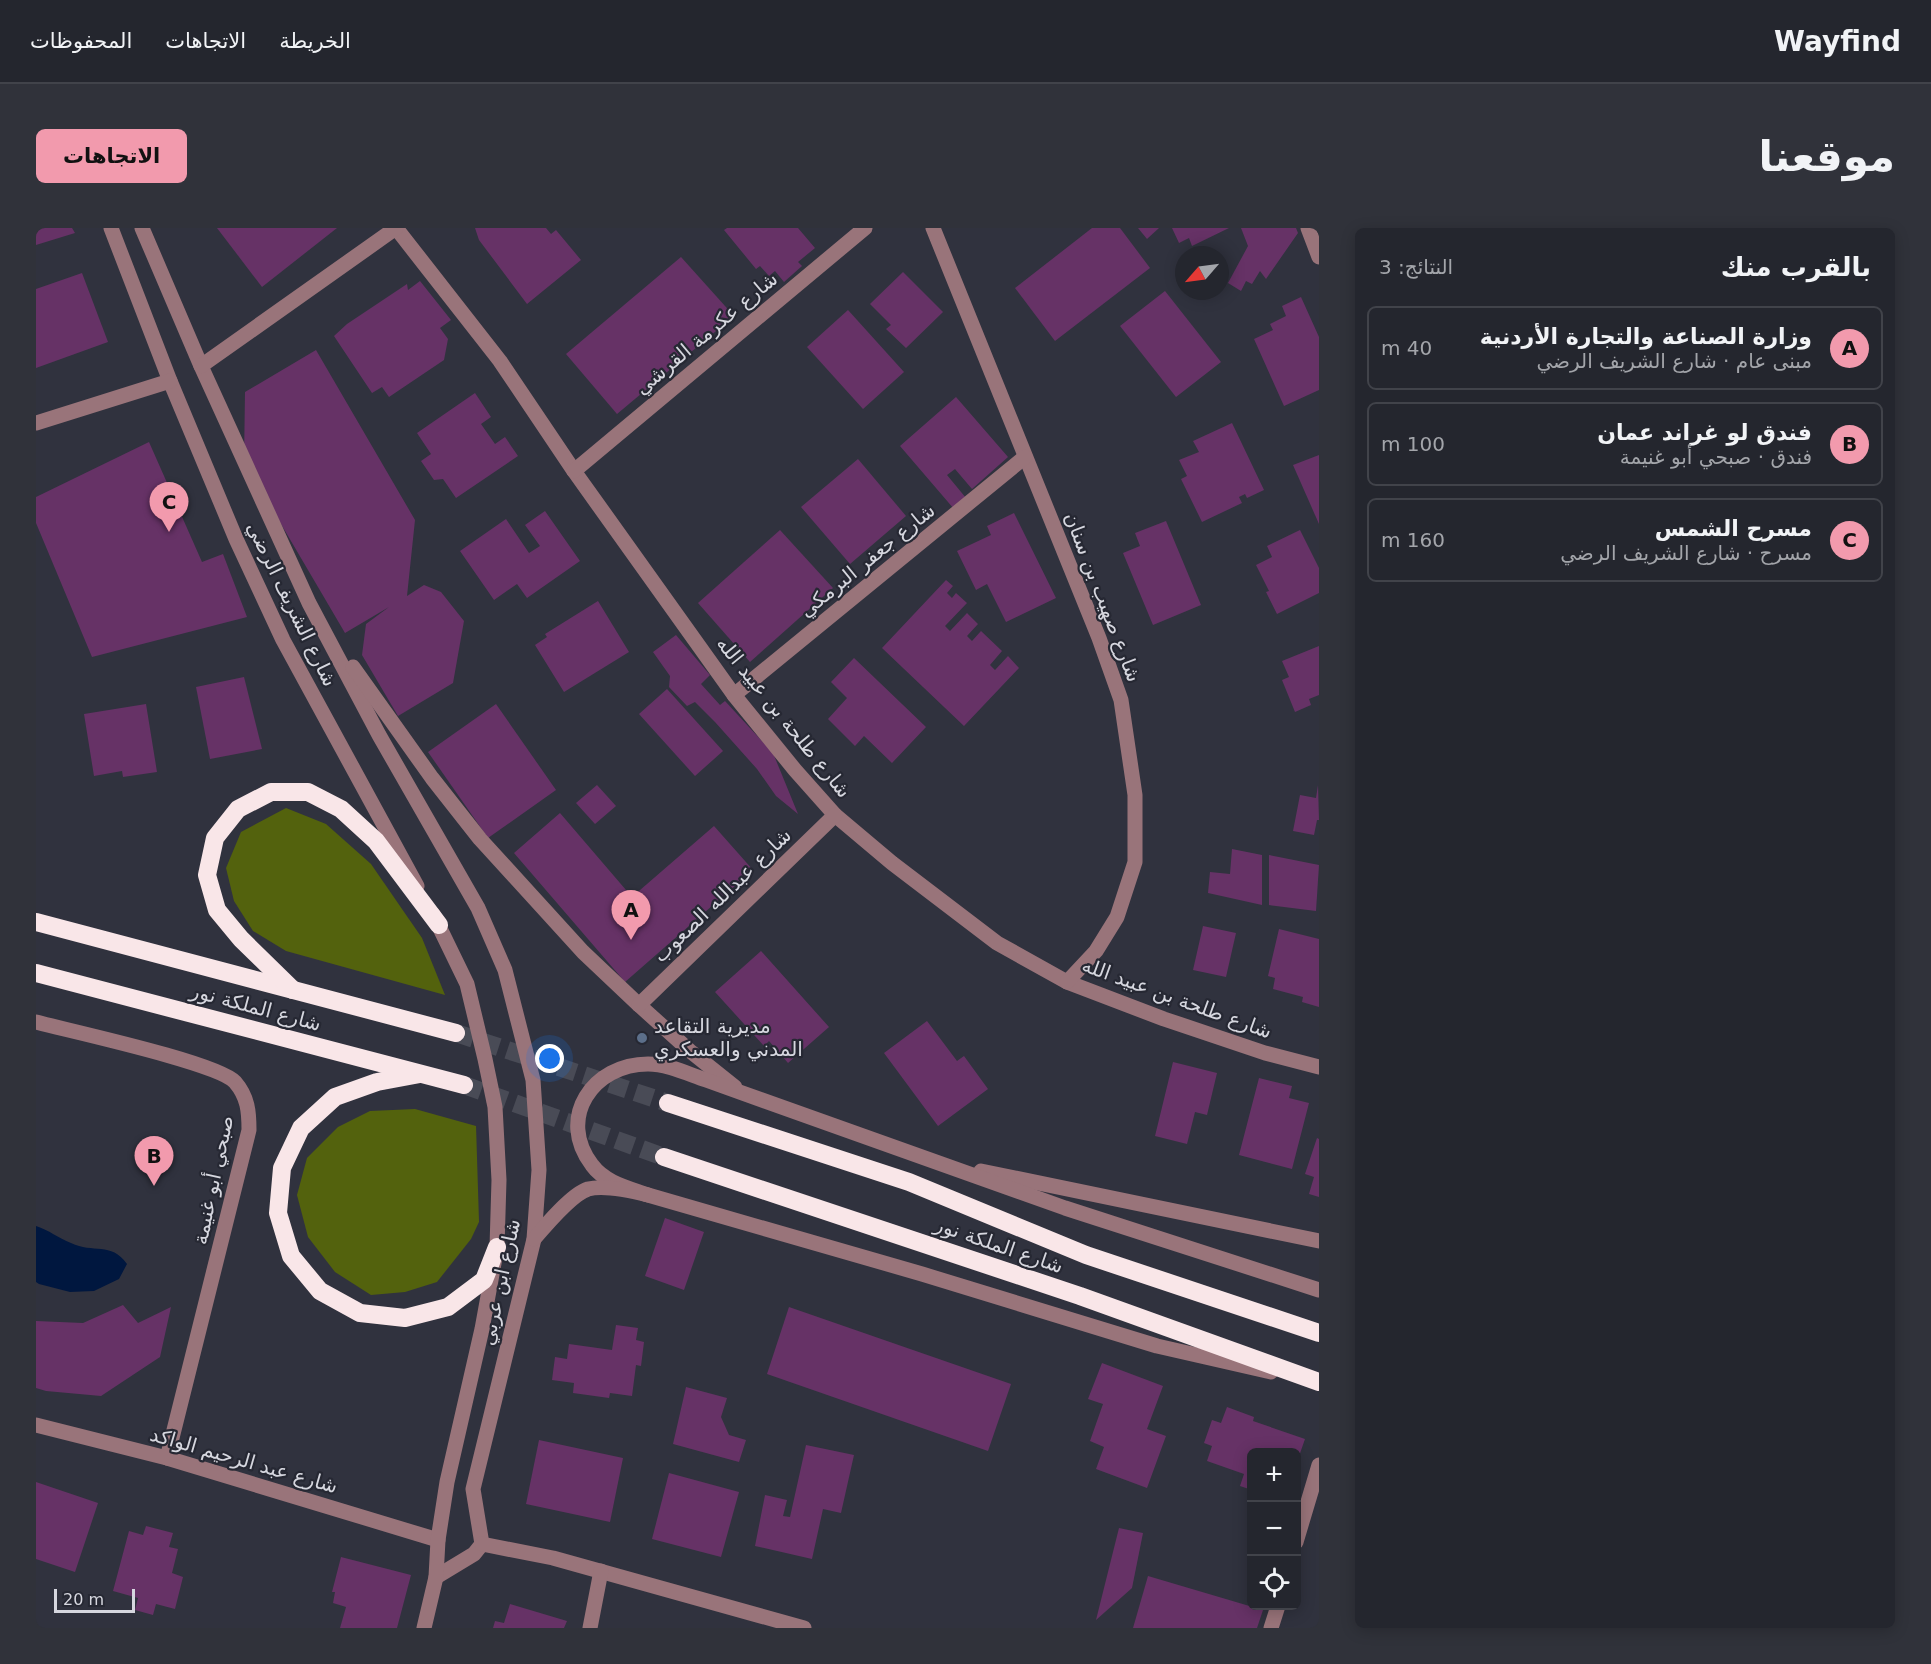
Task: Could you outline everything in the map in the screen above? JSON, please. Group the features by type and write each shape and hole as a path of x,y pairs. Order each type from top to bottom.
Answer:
{"highway":[{"path":"293,990 241,939 217,910 207,874 215,838 226,823 238,809 271,792 308,792 341,809 376,841 439,925"},
{"name":"شارع الملكة نور","path":"36,922 456,1033"},
{"name":"شارع الملكة نور","path":"36,972 464,1085"},
{"path":"420,1074 377,1082 335,1097 301,1128 282,1168 278,1213 291,1256 320,1291 360,1313 405,1318 448,1307 484,1280 497,1247"},
{"name":"شارع الملكة نور","path":"668,1103 909,1182 1086,1255 1319,1333"},
{"name":"شارع الملكة نور","path":"664,1157 1069,1292 1317,1384"}],"street":[{"name":"شارع الشريف الرضي","path":"111,228 170,381 236,539 283,640 439,925 467,984"},
{"name":"شارع الشريف الرضي","path":"142,228 201,366 309,603 379,735 477,908 505,970"},
{"path":"201,366 396,228"},
{"name":"شارع طلحة بن عبيد الله","path":"396,228 500,361 574,471 734,695 835,815 892,864 998,943 1067,982 1265,1053 1319,1067"},
{"name":"شارع عكرمة القرشي","path":"574,471 865,228"},
{"name":"شارع صهيب بن سنان","path":"933,228 1099,638 1121,699 1135,795 1135,862 1117,917 1096,951 1067,982"},
{"path":"1308,228 1319,257"},
{"path":"36,423 170,381"},
{"name":"شارع جعفر البرمكي","path":"734,695 1025,458"},
{"name":"شارع الشريف الرضي","path":"309,603 393,725 480,839 583,952 690,1051 744,1095"},
{"name":"شارع عبدالله الصعوب","path":"639,1005 835,815"},
{"name":"شارع ابن عربي","path":"482,1544 482,1531 475,1507 473,1489 534,1239 539,1170 532,1080 505,970"},
{"name":"شارع ابن عربي","path":"424,1628 436,1577 438,1540 447,1482 482,1329 497,1247 499,1180 495,1107 467,984"},
{"name":"صبحي أبو غنيمة","path":"36,1022 191,1062 234,1080 245,1096 249,1110 249,1130 167,1458"},
{"path":"1317,1384 1157,1346 616,1184 592,1166 582,1147 578,1127 579,1111 585,1097 597,1082 613,1071 631,1065 650,1064 706,1080 1065,1208 1319,1290"},
{"path":"921,1158 1319,1241"},
{"path":"534,1239 563,1207 588,1189 621,1189 648,1195"},
{"name":"شارع عبد الرحيم الواكد","path":"36,1425 167,1458 438,1540"},
{"path":"1301,1525 1319,1465"},
{"path":"436,1577 474,1554 482,1544 553,1558 804,1628"},
{"path":"590,1628 601,1571"},
{"path":"1271,1628 1276,1610"}],"green space":[{"path":"286,808 326,824 371,864 422,938 445,995 286,951 253,931 234,901 226,868 241,832"},
{"path":"415,1109 476,1126 479,1222 471,1239 437,1282 405,1292 371,1295 335,1272 308,1237 297,1195 307,1158 338,1127 370,1111"}],"water":[{"path":"36,1226 79,1246 108,1250 121,1257 127,1264 119,1279 94,1291 70,1292 39,1284 36,1282"}],"building":[{"path":"36,228 72,228 75,233 36,245"},
{"path":"217,228 337,228 262,287"},
{"path":"475,228 546,228 551,234 556,230 581,260 527,304 479,240"},
{"path":"727,228 798,228 815,248 798,262 802,266 784,282 775,271 769,276 760,266 756,269 724,230"},
{"path":"1092,228 1120,228 1150,268 1055,341 1015,288"},
{"path":"1138,228 1159,228 1147,239"},
{"path":"1172,228 1229,228 1192,246 1189,238 1179,243"},
{"path":"1241,228 1296,228 1298,233 1266,279 1260,271 1252,284 1246,281 1241,291 1229,284 1229,281 1248,246"},
{"path":"681,257 734,316 617,414 566,354"},
{"path":"903,272 943,312 906,348 886,329 891,325 870,304"},
{"path":"82,273 108,342 36,368 36,289"},
{"path":"420,281 451,320 440,328 448,339 444,360 389,397 382,387 372,393 334,336 347,324 407,284 408,290"},
{"path":"1165,291 1221,362 1176,397 1120,326"},
{"path":"1301,297 1319,337 1319,390 1284,406 1254,339 1273,330 1270,324 1286,316 1282,306"},
{"path":"848,310 904,372 863,409 807,347"},
{"path":"316,350 415,520 407,596 424,585 441,592 464,621 453,683 398,716 362,655 366,624 389,607 345,633 244,461 245,392"},
{"path":"475,393 491,417 481,424 495,444 505,437 518,456 456,498 443,479 434,480 421,461 431,454 417,433"},
{"path":"956,397 1008,457 972,489 955,469 947,475 966,498 954,509 900,446"},
{"path":"1232,423 1264,490 1247,498 1245,494 1239,497 1242,503 1202,522 1181,479 1187,476 1179,460 1199,452 1193,441"},
{"path":"149,442 202,562 223,554 247,617 92,657 36,523 36,497"},
{"path":"1319,455 1319,524 1293,465"},
{"path":"858,459 906,516 850,564 801,507"},
{"path":"545,511 580,561 527,598 517,584 494,600 460,551 506,519 529,553 540,546 525,525"},
{"path":"1014,513 1056,598 1006,622 987,584 976,590 957,551 991,535 987,526"},
{"path":"1166,521 1201,605 1153,625 1123,553 1140,546 1135,533"},
{"path":"780,530 833,588 750,662 698,603"},
{"path":"1300,530 1319,568 1319,593 1277,614 1256,565 1272,557 1267,546"},
{"path":"946,580 953,586 947,593 952,598 956,593 967,603 945,626 950,631 967,613 978,624 967,636 972,641 981,631 1002,651 990,665 995,670 1008,656 1019,668 964,726 882,648"},
{"path":"598,601 629,652 564,692 535,645 547,637 545,634"},
{"path":"676,635 710,675 701,684 720,705 725,701 773,753 798,814 776,796 757,769 695,702 687,706 669,687 670,676 653,652"},
{"path":"1319,646 1319,695 1309,699 1311,705 1295,712 1282,680 1289,677 1282,661"},
{"path":"854,658 926,727 892,763 864,736 855,746 828,719 847,698 831,682"},
{"path":"244,677 262,749 210,759 196,687"},
{"path":"667,689 723,751 695,776 639,714"},
{"path":"146,704 157,772 123,777 122,771 94,776 84,714"},
{"path":"496,704 556,790 488,838 428,752"},
{"path":"597,785 616,806 595,824 576,803"},
{"path":"1318,785 1319,820 1317,820 1314,835 1293,831 1300,795 1316,798"},
{"path":"560,813 632,897 714,826 753,870 625,982 514,853"},
{"path":"1232,849 1262,855 1262,905 1208,893 1210,872 1230,874"},
{"path":"1269,855 1319,865 1316,911 1269,905"},
{"path":"1203,926 1236,933 1226,977 1193,970"},
{"path":"1279,929 1319,939 1319,1007 1302,1002 1303,997 1273,989 1275,978 1268,976"},
{"path":"761,951 829,1027 788,1063 769,1041 764,1046 715,992"},
{"path":"927,1021 957,1061 964,1056 988,1089 938,1126 884,1053"},
{"path":"1173,1062 1217,1073 1207,1115 1195,1112 1187,1144 1155,1136"},
{"path":"1259,1078 1292,1086 1289,1098 1309,1103 1292,1169 1239,1155"},
{"path":"1317,1138 1319,1139 1319,1197 1309,1194 1314,1177 1305,1174"},
{"path":"665,1218 704,1232 684,1290 645,1276"},
{"path":"123,1305 138,1323 171,1307 160,1357 101,1396 36,1388 36,1321 83,1323"},
{"path":"789,1307 1011,1384 988,1451 767,1374"},
{"path":"616,1325 638,1328 636,1340 644,1342 641,1366 636,1365 632,1396 610,1393 609,1398 573,1393 574,1383 552,1380 555,1357 567,1359 569,1344 612,1350"},
{"path":"1102,1363 1163,1386 1147,1429 1166,1436 1147,1488 1096,1469 1104,1447 1090,1441 1103,1404 1088,1399"},
{"path":"686,1387 727,1398 721,1417 729,1435 746,1440 739,1462 673,1444"},
{"path":"1227,1407 1254,1417 1253,1421 1305,1439 1301,1450 1301,1448 1247,1448 1247,1488 1240,1486 1244,1474 1207,1461 1212,1446 1204,1443 1212,1420 1221,1423"},
{"path":"539,1440 623,1458 610,1522 526,1504"},
{"path":"806,1445 854,1455 841,1513 823,1509 812,1559 755,1546 765,1495 787,1500 783,1516 790,1517"},
{"path":"669,1473 739,1492 721,1557 652,1539"},
{"path":"36,1482 98,1503 75,1572 36,1559"},
{"path":"146,1526 173,1533 169,1547 178,1549 172,1573 183,1577 175,1609 156,1604 153,1615 135,1610 138,1598 113,1591 129,1531 143,1535"},
{"path":"1119,1528 1143,1533 1132,1588 1096,1620"},
{"path":"341,1557 411,1575 397,1628 340,1628 346,1607 333,1603 335,1592 332,1592"},
{"path":"1148,1576 1247,1605 1247,1610 1263,1610 1257,1628 1133,1628"},
{"path":"510,1604 567,1621 564,1628 493,1628 495,1621 504,1623"}],"tunnel":[{"path":"456,1033 668,1103"},
{"path":"464,1085 664,1157"}],"place":[{"name":"مسرح الشمس","path":"169,532"},
{"name":"وزارة الصناعة والتجارة الأردنية","path":"631,940"},
{"name":"مديرية التقاعد المدني والعسكري","path":"642,1038"},
{"name":"فندق لو غراند عمان","path":"154,1186"}]}
